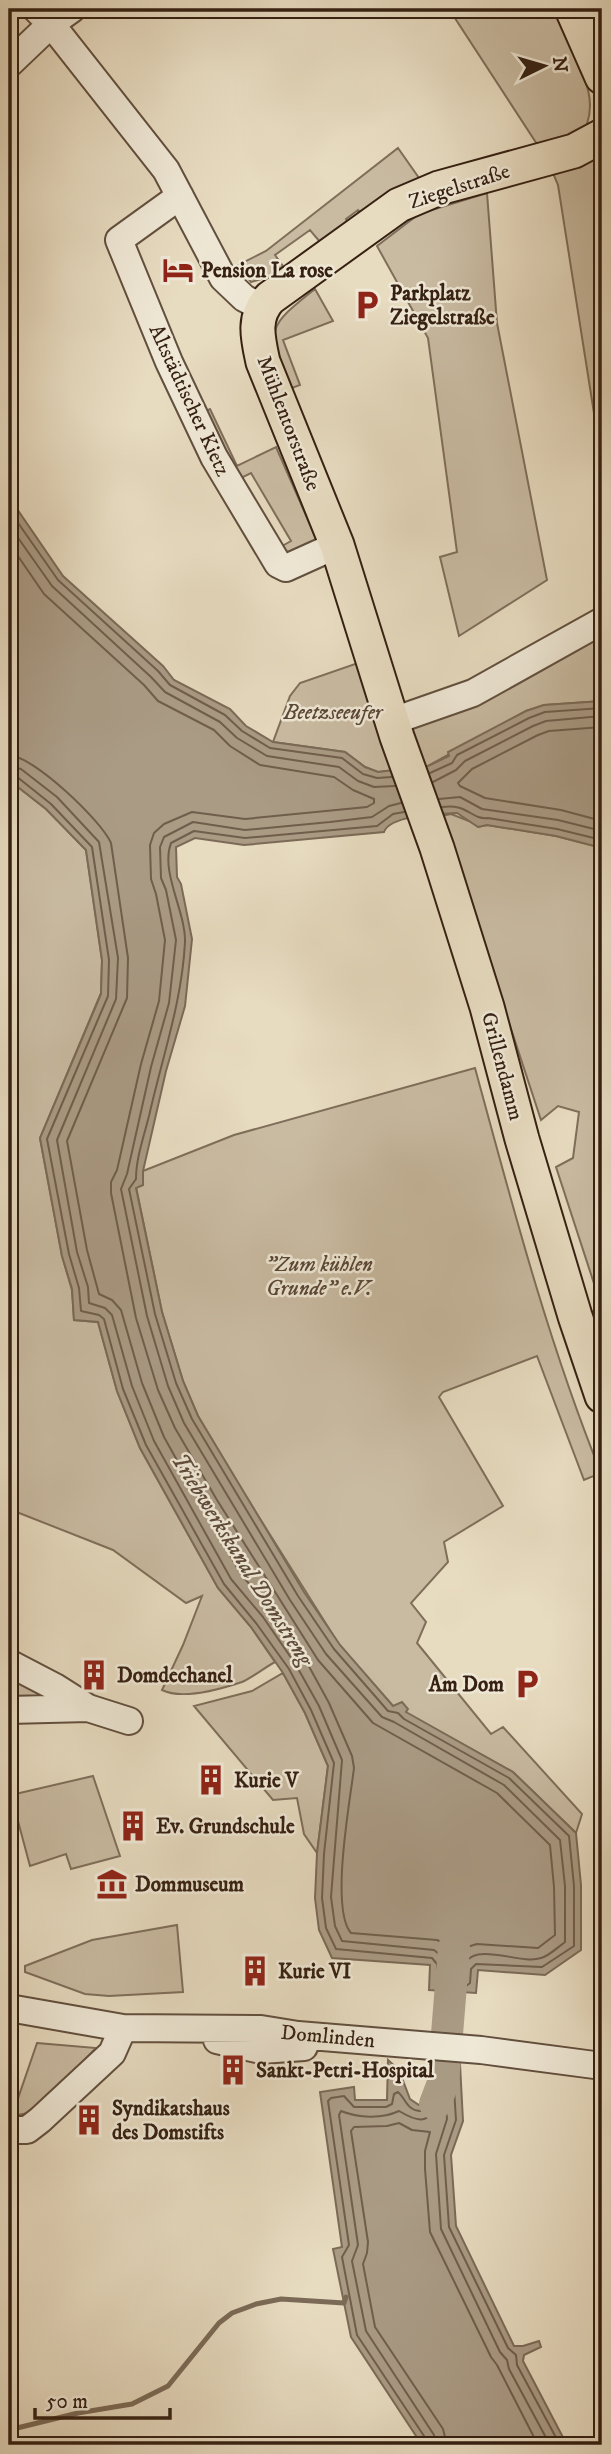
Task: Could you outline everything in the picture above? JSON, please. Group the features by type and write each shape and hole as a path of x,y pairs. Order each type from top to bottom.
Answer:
{"main road":[{"path":"572,9 602,77"},
{"name":"Ziegelstraße","path":"261,307 399,205 439,188 574,151 602,136"},
{"name":"Mühlentorstraße","path":"261,307 256,332 263,362 337,545 395,729"},
{"name":"Grillendamm","path":"395,729 437,848 487,1007 522,1139 602,1396"}],"street":[{"path":"9,64 53,14 166,170 223,278 244,298 261,307"},
{"name":"Altstädtischer Kietz","path":"180,196 119,240 169,362 214,457 278,564 286,568 337,545"},
{"path":"395,729 473,693 602,621"},
{"path":"9,1663 88,1708 129,1721"},
{"path":"9,1710 88,1708"},
{"name":"Domlinden","path":"9,2008 123,2028 261,2029 481,2050 602,2066"},
{"path":"9,2130 27,2130 40,2120 112,2053 123,2028"}],"green space":[{"path":"449,9 559,9 567,39 585,80 590,109 587,124 599,155 602,155 602,464 558,185 548,161"},
{"path":"398,148 419,178 362,214 358,210 346,219 349,225 320,242 310,230 275,255 283,266 271,276 251,282 238,265 266,251"},
{"path":"487,193 497,323 547,580 459,636 440,557 457,552 428,338 377,246 419,214"},
{"path":"315,289 333,321 283,340 300,385 292,388 278,353 275,332 286,313"},
{"path":"210,409 237,466 276,447 319,545 285,558 277,549 291,541 251,473 237,480 202,413"},
{"name":"Beetzseeufer","path":"602,631 602,701 544,705 526,711 428,766 378,772 365,767 345,752 273,742 290,696 300,683 358,663 381,741 408,733 415,726"},
{"path":"9,780 46,809 86,850 102,960 101,993 40,1138 62,1256 72,1290 74,1320 98,1322 117,1391 140,1448 218,1588 251,1627 275,1662 242,1682 213,1690 180,1694 162,1690 202,1596 186,1603 113,1550 9,1509"},
{"path":"451,814 478,827 487,825 556,836 602,848 602,1308 556,1167 573,1158 579,1112 558,1106 541,1120 441,816"},
{"name":"\"Zum kühlen Grunde\" e.V.","path":"475,1068 548,1323 601,1473 584,1480 537,1356 443,1392 439,1397 503,1506 444,1542 448,1562 411,1603 426,1622 417,1643 491,1734 503,1727 582,1814 576,1833 513,1772 393,1706 340,1646 198,1416 183,1381 162,1312 136,1187 143,1184 143,1171 234,1135"},
{"path":"9,1668 51,1695 9,1701"},
{"path":"283,1673 305,1713 328,1766 317,1853 304,1834 297,1798 273,1800 194,1706 252,1691"},
{"path":"93,1776 120,1856 71,1869 66,1854 30,1866 11,1795"},
{"path":"177,1925 183,1992 109,1996 85,1994 25,1972 25,1966 92,1940"},
{"path":"37,2043 96,2048 35,2112 17,2115 13,2113"}],"water":[{"path":"9,494 63,576 163,666 174,680 230,709 246,726 273,742 345,752 365,767 378,772 428,766 449,756 448,752 526,711 544,705 602,701 602,848 556,836 487,825 478,827 457,813 405,819 388,826 384,832 244,845 195,838 176,847 177,877 181,884 192,939 185,1006 166,1071 143,1171 143,1185 136,1188 162,1312 183,1381 198,1416 304,1592 340,1645 393,1706 402,1702 408,1709 406,1712 513,1772 576,1833 581,1885 581,1950 545,1975 478,1970 476,1993 429,1990 430,1965 332,1958 319,1930 315,1898 317,1853 328,1766 305,1713 283,1673 251,1627 218,1588 140,1448 117,1391 98,1322 74,1320 72,1289 62,1256 40,1138 101,994 102,960 86,850 46,809 9,780"},
{"path":"388,2060 399,2070 410,2099 419,2105 428,2099 434,2062 460,2064 463,2121 451,2155 456,2226 514,2346 539,2341 541,2347 524,2355 523,2361 567,2445 422,2445 351,2337 333,2249 342,2247 320,2092 354,2087 355,2100 387,2100"}],"waterway":[{"name":"Triebwerkskanal Domstreng","path":"435,2104 443,2083 454,1948"},
{"path":"9,2430 78,2413 132,2404 168,2386 219,2323 232,2313 281,2299 344,2303 346,2297"}],"place":[{"name":"Pension La rose","path":"178,270"},
{"name":"Parkplatz Ziegelstraße","path":"367,305"},
{"name":"Domdechanel","path":"94,1675"},
{"name":"Am Dom","path":"527,1684"},
{"name":"Kurie V","path":"211,1780"},
{"name":"Ev. Grundschule","path":"133,1826"},
{"name":"Dommuseum","path":"112,1884"},
{"name":"Kurie VI","path":"255,1971"},
{"name":"Sankt-Petri-Hospital","path":"233,2070"},
{"name":"Syndikatshaus des Domstifts","path":"89,2120"}]}
